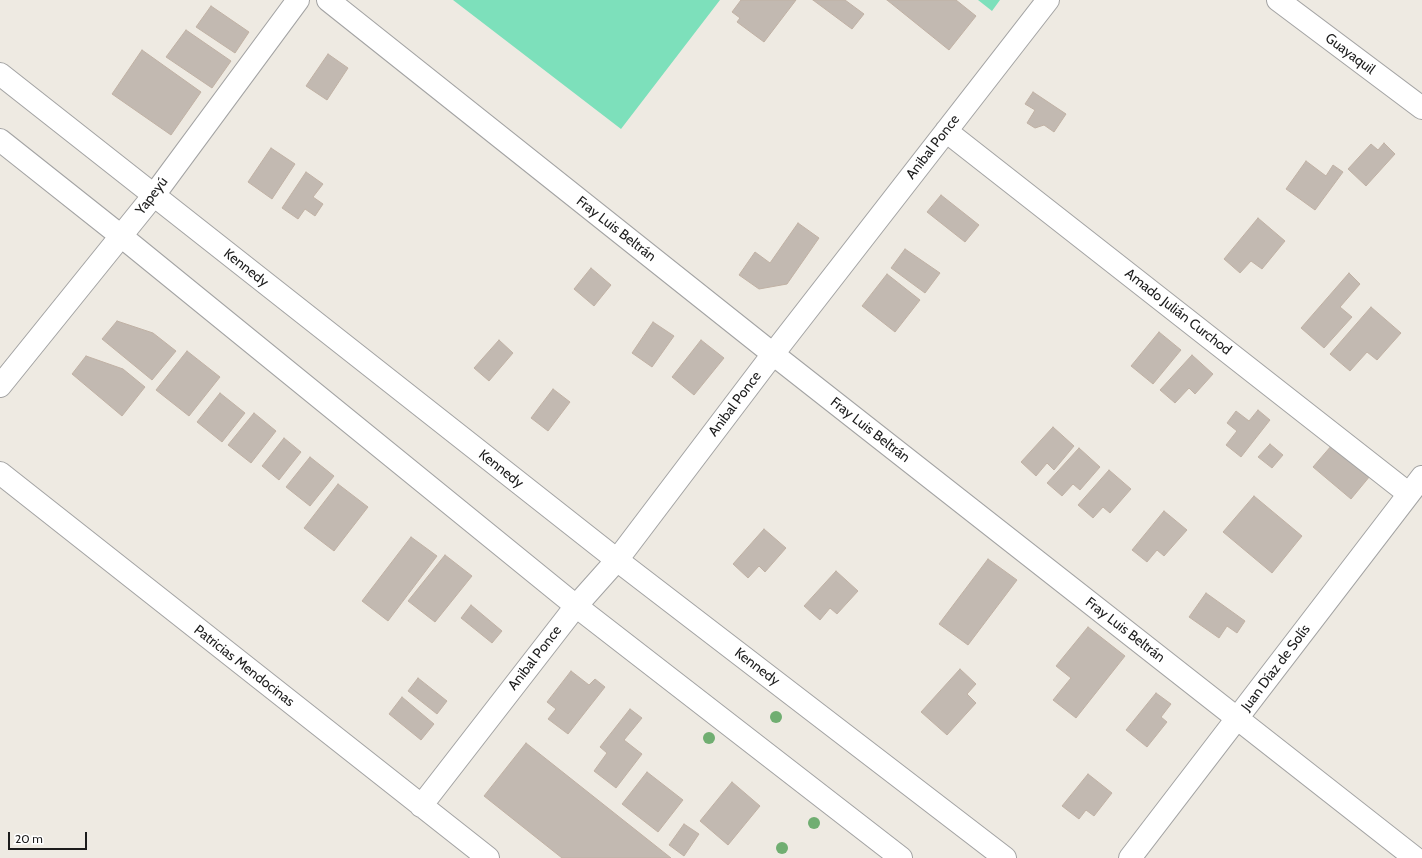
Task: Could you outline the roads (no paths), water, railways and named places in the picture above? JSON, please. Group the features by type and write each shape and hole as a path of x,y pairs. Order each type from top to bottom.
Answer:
{"street":[{"name":"Yapeyú","path":"0,386 154,195 298,0"},
{"name":"Fray Luis Beltrán","path":"328,0 773,354 1415,858"},
{"name":"Anibal Ponce","path":"421,806 576,606 617,560 773,354 1048,0"},
{"name":"Guayaquil","path":"1278,0 1422,108"},
{"name":"Kennedy","path":"0,74 617,560 1005,858"},
{"name":"Amado Julián Curchod","path":"946,131 1416,486"},
{"path":"0,140 121,236 576,606 901,858"},
{"name":"Patricias Mendocinas","path":"0,473 488,858"},
{"name":"Juan Díaz de Solís","path":"1130,858 1416,486"}]}
